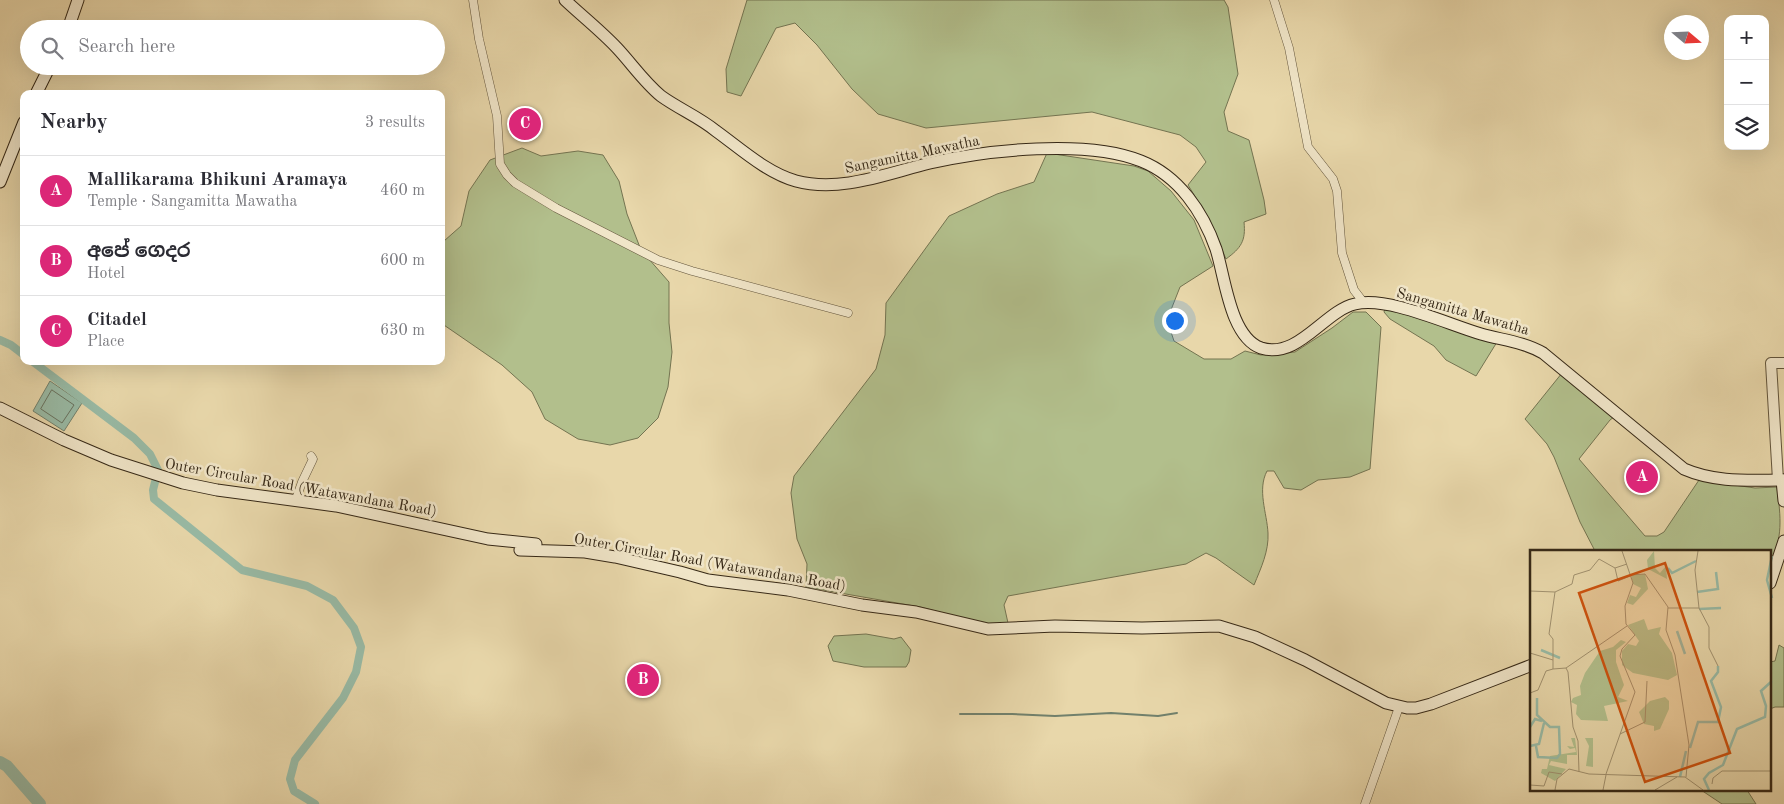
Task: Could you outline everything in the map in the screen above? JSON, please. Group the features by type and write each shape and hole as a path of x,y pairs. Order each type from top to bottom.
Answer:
{"main road":[{"path":"71,20 78,0"},
{"name":"Sangamitta Mawatha","path":"565,0 608,39 662,97 708,124 769,168 793,180 808,184 826,185 858,181 968,155 1043,149 1074,149 1121,155 1143,162 1160,171 1186,195 1201,217 1210,235 1239,326 1246,337 1256,345 1266,349 1286,347 1302,339 1345,308 1354,304 1380,303 1397,307 1538,350 1553,360 1673,462 1689,471 1716,479 1782,480"},
{"path":"38,90 46,75"},
{"path":"0,182 20,132"},
{"name":"Outer Circular Road (Watawandana Road)","path":"0,408 91,452 149,474 217,490 296,499 488,538 536,544 520,550 585,552 680,572 708,580 788,590 862,605 916,612 980,628 997,630 1062,626 1142,628 1219,626 1255,637 1305,660 1378,699 1399,706 1416,708 1431,704 1530,666"},
{"path":"1782,480 1784,501"},
{"path":"1772,577 1784,541"}],"street":[{"path":"473,0 479,39 497,116 500,164 507,175 516,183 556,208 658,260 692,272 848,313"},
{"path":"1274,0 1289,48 1308,147 1333,179 1337,191 1342,253 1354,290 1364,303"},
{"path":"1782,480 1771,363 1784,363"},
{"path":"296,499 313,459 310,456"},
{"path":"1365,804 1399,706"}],"shaded area":[{"path":"747,0 1224,0 1228,7 1238,74 1224,112 1228,131 1249,140 1266,214 1244,222 1244,234 1241,244 1226,259 1209,219 1188,185 1206,162 1196,147 1180,135 1092,112 926,128 878,114 852,89 817,45 795,23 776,28 741,96 727,92 726,69"},
{"path":"522,148 541,156 578,151 603,155 619,181 627,214 641,250 669,282 669,323 672,352 668,387 658,418 638,438 610,445 578,439 545,419 532,392 502,365 445,326 445,240 461,226 469,191 490,160"},
{"path":"1047,153 1134,166 1148,171 1171,191 1194,220 1213,266 1180,287 1167,320 1174,341 1204,359 1231,359 1245,351 1261,355 1295,352 1353,312 1366,312 1381,327 1370,469 1350,477 1318,480 1301,490 1284,488 1274,471 1267,471 1264,478 1263,494 1268,533 1267,546 1254,585 1206,553 1186,564 1008,596 1004,605 1008,623 990,625 920,607 806,587 807,564 797,539 791,493 794,476 876,369 885,335 886,303 949,216 997,194 1034,182"},
{"path":"1385,308 1497,342 1476,376 1446,360 1434,346 1390,319 1384,312"},
{"path":"1562,373 1614,417 1579,459 1645,536 1657,536 1664,532 1699,480 1755,488 1777,487 1780,527 1772,562 1772,550 1594,550 1580,522 1554,457 1547,444 1525,419"},
{"path":"866,634 894,639 901,637 911,650 906,667 864,667 833,661 828,646 834,636"},
{"path":"1779,645 1784,648 1784,707 1772,708 1772,662 1775,661"},
{"path":"1704,792 1748,792 1756,804 1722,804"}],"water":[{"path":"50,381 82,403 64,431 33,411"}],"waterway":[{"path":"0,340 20,352"},
{"path":"37,365 134,438 150,454 158,470 153,490 154,499 242,570 307,586 333,600 354,628 361,647 356,672 343,698 295,760 290,779 294,791 315,804"},
{"path":"960,714 1055,716 1111,713 1158,716 1177,713"},
{"path":"0,762 7,766 40,804"}],"place":[{"name":"Citadel","path":"525,124"},
{"name":"Mallikarama Bhikuni Aramaya","path":"1642,477"},
{"name":"අපේ ගෙදර","path":"643,680"}]}
